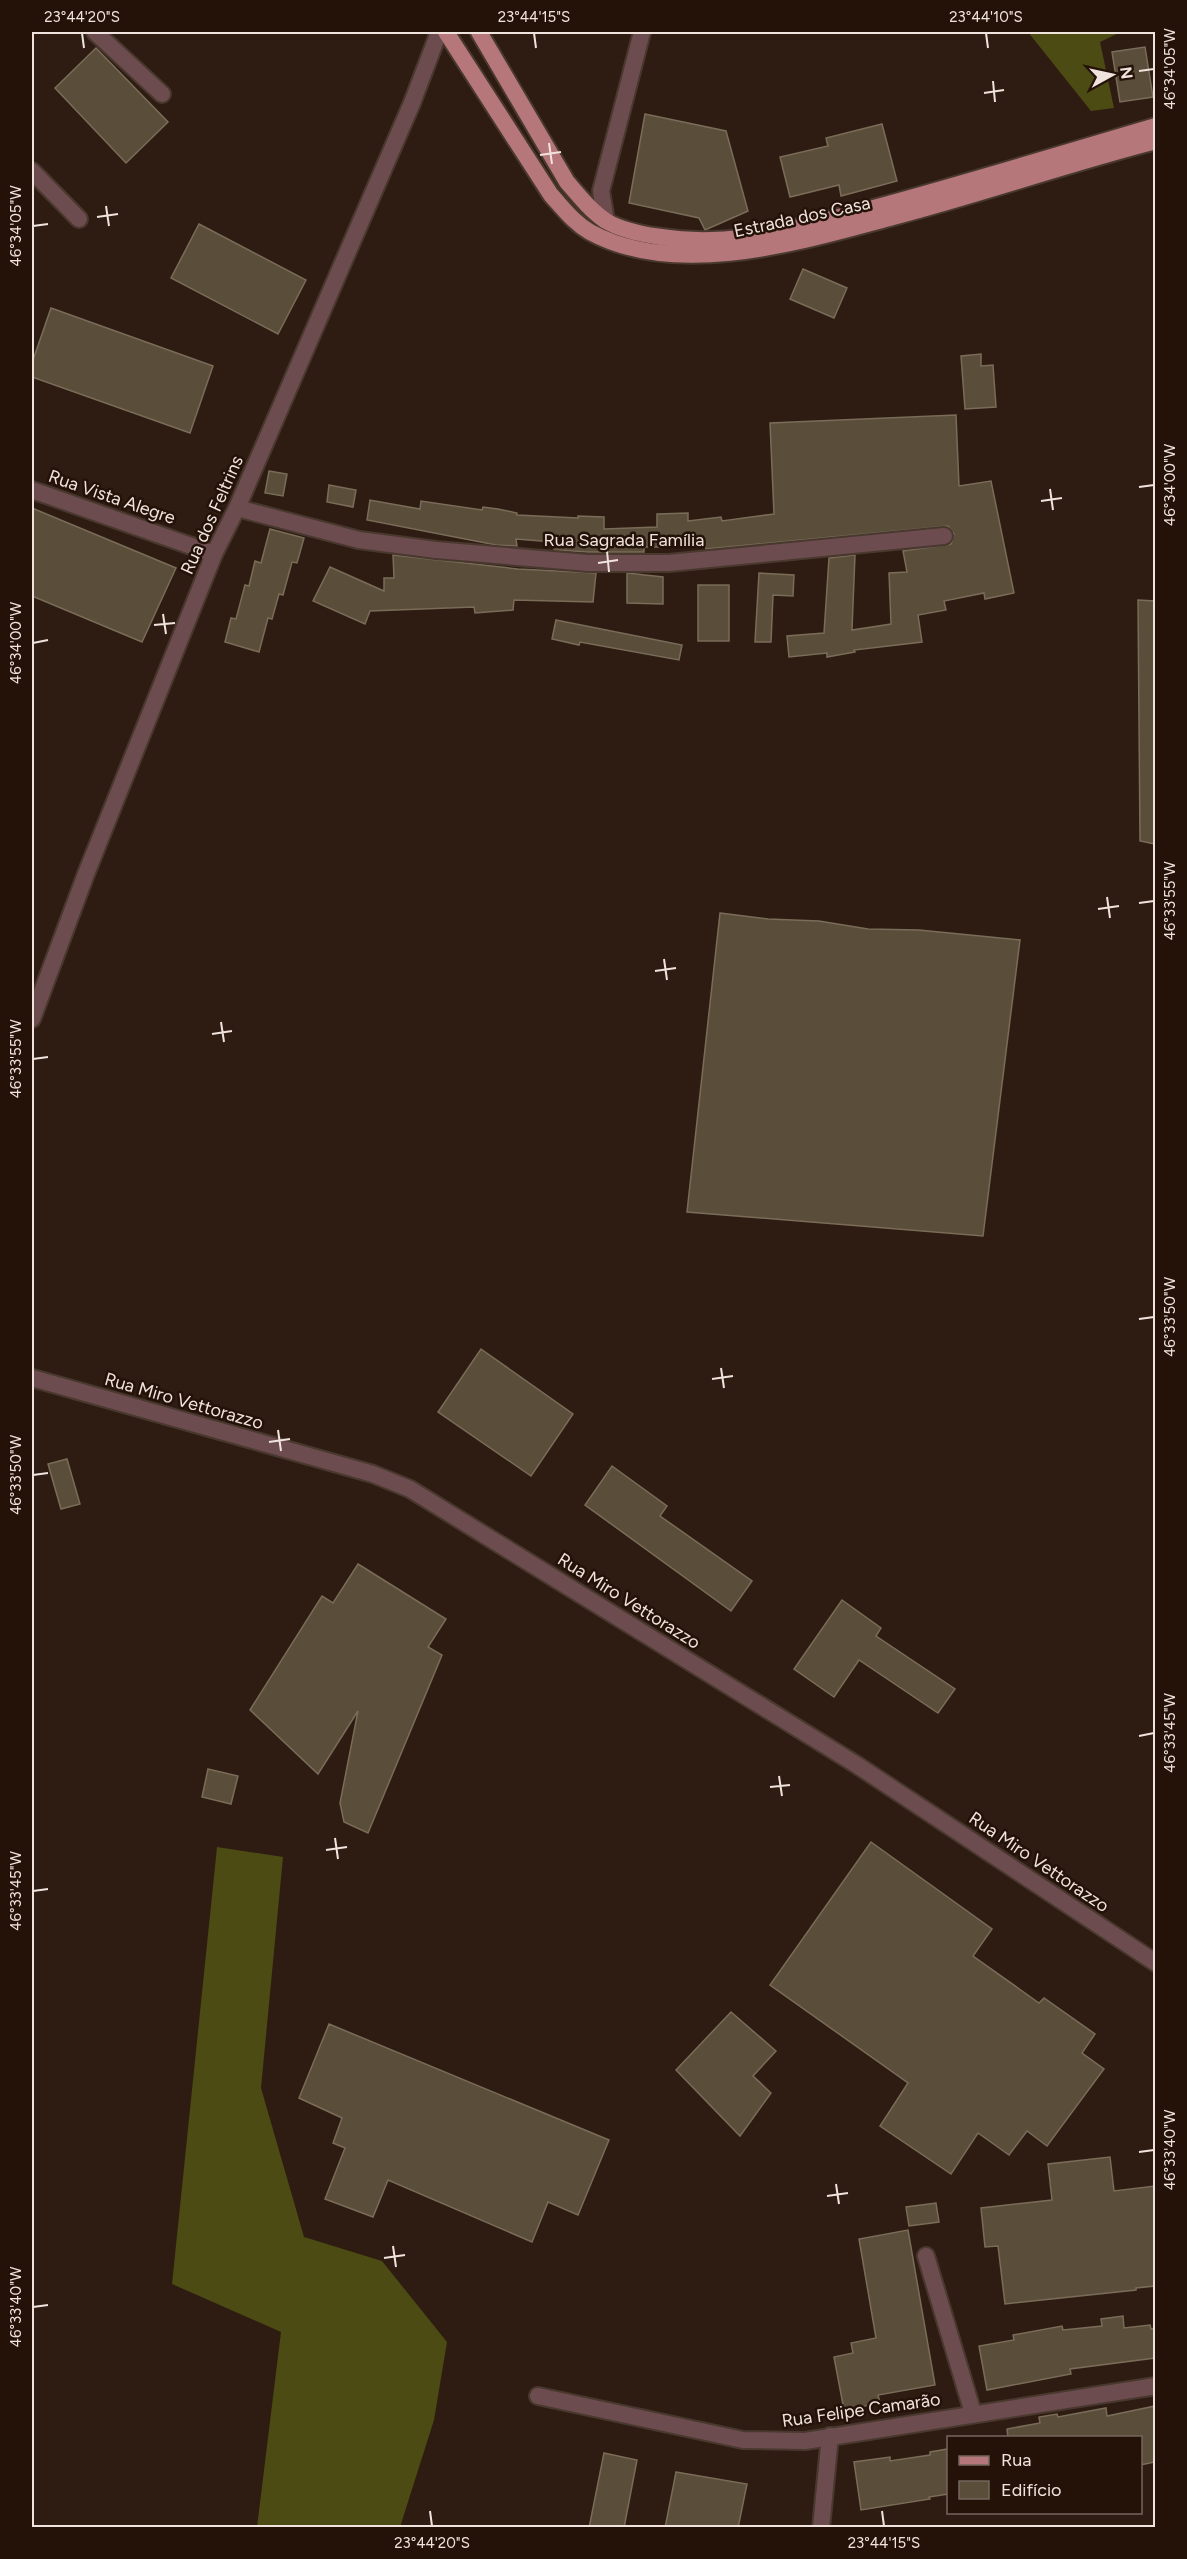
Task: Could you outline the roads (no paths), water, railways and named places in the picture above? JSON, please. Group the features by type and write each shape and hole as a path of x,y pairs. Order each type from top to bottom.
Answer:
{"main road":[{"name":"Estrada dos Casa","path":"446,32 551,195 571,218 589,231 608,240 645,249 680,254 756,250 945,203 1155,141"},
{"name":"Estrada dos Casa","path":"479,32 567,182 582,200 606,221 645,233 689,240 714,240 778,232 927,193 1155,126"}],"street":[{"path":"94,32 162,94"},
{"name":"Rua dos Feltrins","path":"32,1019 86,874 214,554 237,508 412,103 439,32"},
{"path":"606,221 601,191 642,32"},
{"path":"32,171 79,219"},
{"path":"582,200 601,191"},
{"name":"Rua Vista Alegre","path":"32,490 214,554"},
{"name":"Rua Sagrada Família","path":"237,508 359,540 436,550 588,563 669,563 944,536"},
{"name":"Rua Miro Vettorazzo","path":"32,1378 373,1474 410,1489 817,1740 1155,1963"},
{"path":"926,2256 973,2413"},
{"name":"Rua Felipe Camarão","path":"538,2396 742,2440 777,2442 830,2436 1155,2386"},
{"path":"821,2528 830,2436"}]}
